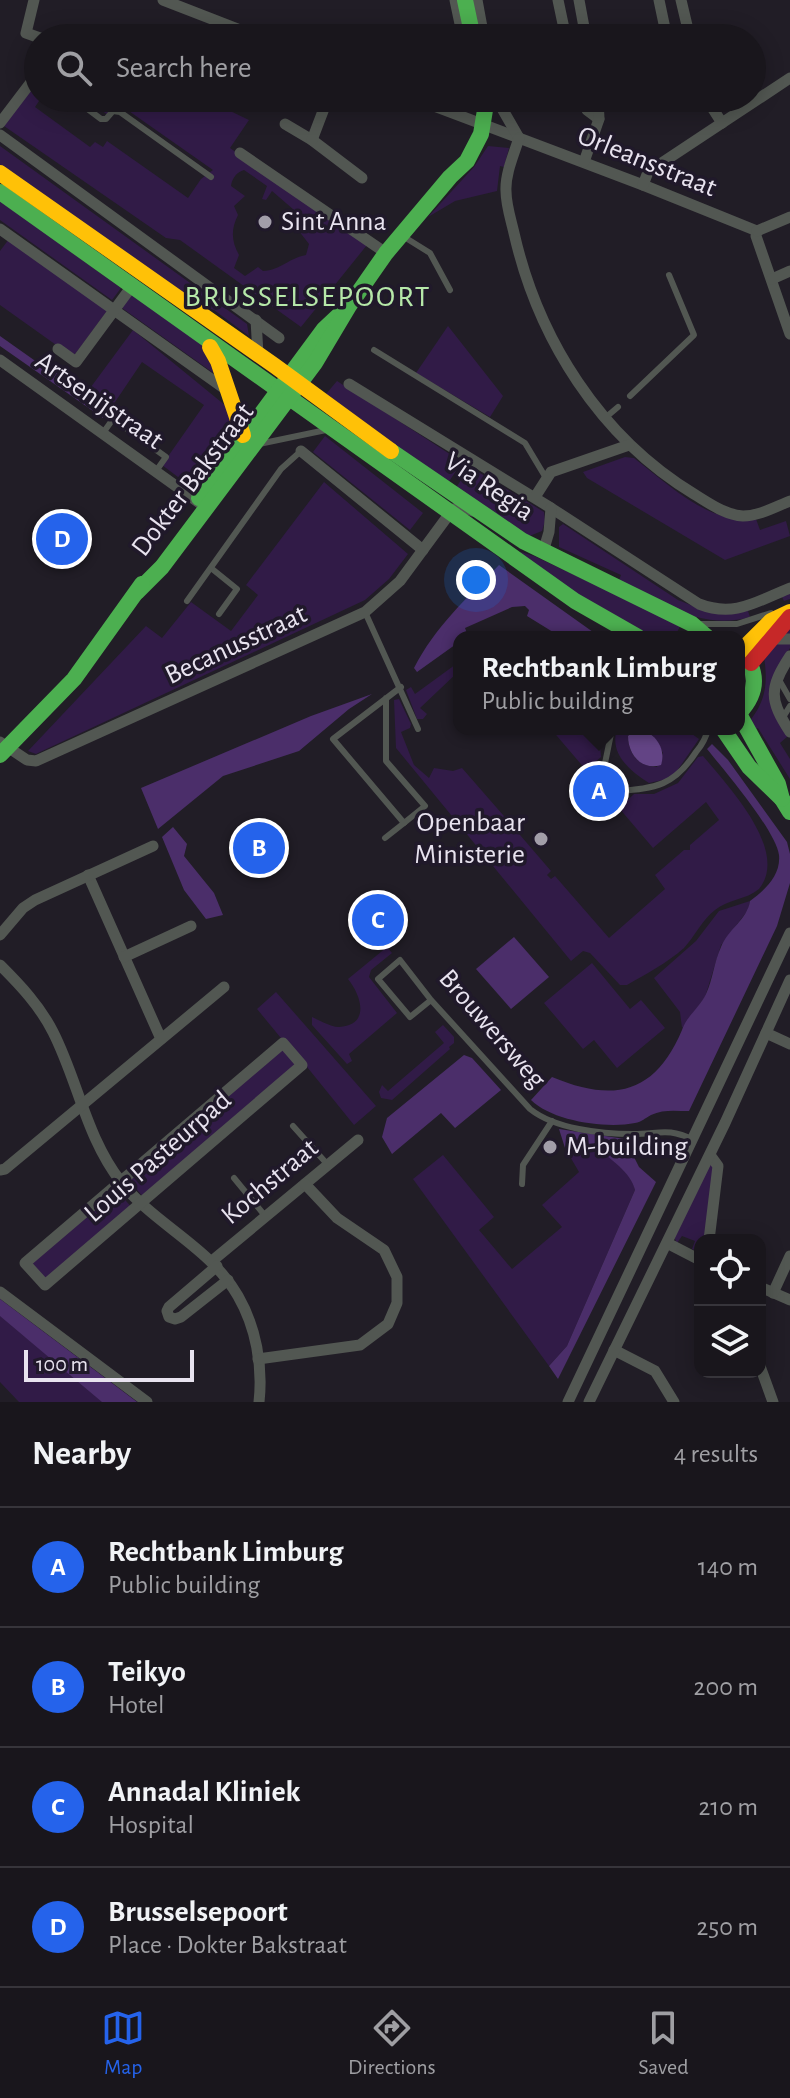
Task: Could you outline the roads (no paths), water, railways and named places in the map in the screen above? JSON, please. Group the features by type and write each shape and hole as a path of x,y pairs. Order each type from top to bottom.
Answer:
{"main road":[{"path":"465,0 470,24"},
{"path":"478,112 478,125"},
{"path":"478,125 482,112"},
{"name":"Dokter Bakstraat","path":"2,748 74,679 137,592 154,561 199,507 294,380 324,329 349,306 400,235 467,161 478,125"},
{"name":"Via Regia","path":"0,173 258,354 409,465 482,513 543,552 692,624 700,631"},
{"name":"Via Regia","path":"0,192 330,429 605,620 626,631"},
{"path":"205,340 218,361 248,440"},
{"path":"745,654 782,639 790,613"},
{"path":"745,653 771,621 790,613"},
{"path":"745,656 755,674 755,689 745,707"},
{"path":"745,725 778,784 786,806"},
{"path":"727,735 786,806"}],"street":[{"path":"28,24 34,0"},
{"path":"163,0 194,5 233,24"},
{"path":"455,0 460,24"},
{"path":"477,0 481,24"},
{"path":"558,0 563,24"},
{"path":"579,0 583,24"},
{"path":"659,0 664,24"},
{"path":"681,0 687,24"},
{"path":"766,94 790,78"},
{"path":"0,123 24,91"},
{"path":"312,140 323,112"},
{"name":"Orleansstraat","path":"447,112 584,162 757,231"},
{"path":"504,112 519,138 506,191 521,260 552,340 576,380 629,445 676,482 730,514 753,515 790,501"},
{"path":"590,112 599,119"},
{"path":"584,162 599,112"},
{"path":"715,112 722,123"},
{"path":"643,185 648,172 739,112"},
{"path":"285,124 312,140 362,178"},
{"path":"0,135 279,338"},
{"path":"240,153 386,253"},
{"path":"790,217 757,231 756,236 790,334"},
{"path":"0,229 230,392"},
{"path":"772,279 790,271"},
{"path":"58,349 76,362 132,286"},
{"path":"256,320 258,354"},
{"name":"Artsenijstraat","path":"0,360 86,426 102,433 156,471 199,507"},
{"name":"Via Regia","path":"349,384 535,497 699,604 721,611 749,605 790,588"},
{"path":"535,497 546,478 555,470 629,445"},
{"path":"301,451 423,550"},
{"path":"450,513 462,507 482,513"},
{"path":"543,552 551,508"},
{"name":"Becanusstraat","path":"2,748 36,761 365,612 400,581 450,513"},
{"path":"790,656 777,676 773,695 790,732"},
{"path":"0,935 28,904 153,846"},
{"path":"88,875 161,1039"},
{"path":"124,957 191,926"},
{"path":"568,1402 790,933"},
{"path":"0,965 25,991 49,1024 97,1142 121,1182 141,1204 214,1264 228,1280 250,1321 258,1359 259,1402"},
{"path":"589,1402 710,1155 790,980"},
{"path":"0,1170 82,1107 224,987"},
{"path":"766,1033 790,1044"},
{"name":"Louis Pasteurpad","path":"283,1043 302,1065 45,1285 25,1263 121,1182 283,1043"},
{"name":"Kochstraat","path":"228,1280 181,1317 169,1317 169,1307 214,1264 358,1140"},
{"path":"710,1155 718,1166 710,1234"},
{"path":"258,1359 360,1345 388,1324 397,1303 397,1277 384,1250 337,1218 305,1184"},
{"path":"667,1243 694,1257"},
{"path":"773,1293 790,1256"},
{"path":"766,1290 790,1300"},
{"path":"0,1292 147,1402"},
{"path":"614,1350 655,1371 674,1402"},
{"path":"764,1378 773,1402"}],"lane":[{"path":"92,112 106,119 112,112"},
{"path":"120,112 211,177"},
{"path":"400,235 430,253 450,290"},
{"path":"630,396 694,335 669,275"},
{"path":"374,350 525,443 546,478"},
{"path":"605,418 618,407"},
{"path":"102,433 113,419 124,426 166,457 156,471"},
{"path":"248,440 330,429"},
{"path":"187,601 281,469 301,451"},
{"path":"211,568 237,589 219,614"},
{"path":"692,624 737,624 785,608 790,613"},
{"path":"365,612 418,729"},
{"path":"605,620 612,631"},
{"path":"777,676 790,699"},
{"path":"401,687 333,739 404,823"},
{"path":"385,838 425,806 386,761 386,698"},
{"path":"782,719 790,706"},
{"path":"603,773 611,735"},
{"path":"618,791 655,787 672,781 690,762 707,735"},
{"name":"Brouwersweg","path":"431,1000 410,1017 378,979 400,960 431,1000 530,1109 552,1121 619,1133 676,1131 694,1140"},
{"path":"522,1184 523,1165 552,1121"},
{"path":"293,1126 328,1165"},
{"path":"234,1178 266,1217"}],"place":[{"name":"Sint Anna","path":"265,222"},
{"name":"Brusselsepoort","path":"62,539"},
{"name":"Rechtbank Limburg","path":"599,791"},
{"name":"Openbaar Ministerie","path":"541,839"},
{"name":"Teikyo","path":"259,848"},
{"name":"Annadal Kliniek","path":"378,920"},
{"name":"M-building","path":"550,1147"}],"district":[{"name":"BRUSSELSEPOORT","path":"308,297"}]}
